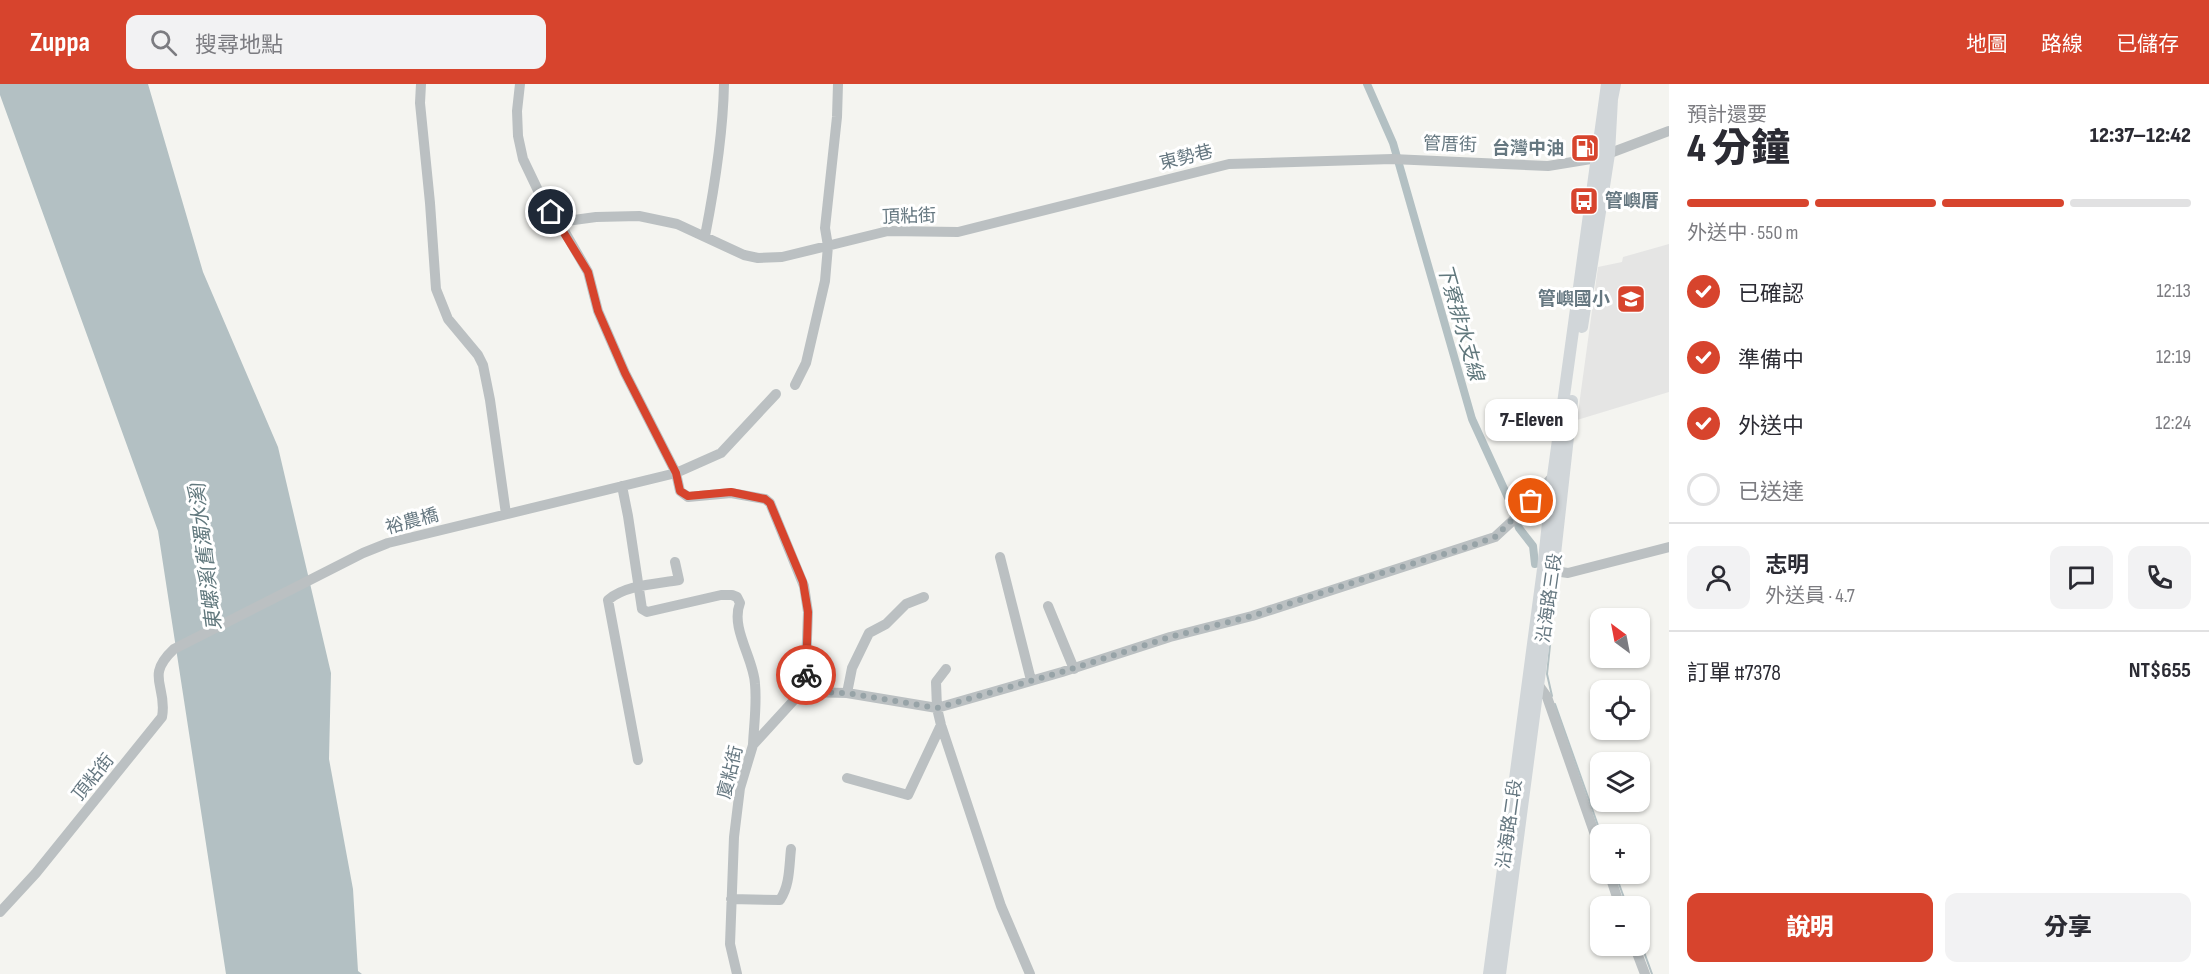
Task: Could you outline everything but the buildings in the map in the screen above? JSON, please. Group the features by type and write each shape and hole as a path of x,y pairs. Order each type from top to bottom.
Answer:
{"main road":[{"name":"沿海路三段","path":"1603,156 1607,84"},
{"name":"沿海路三段","path":"1533,678 1548,571 1558,473 1615,84"},
{"name":"沿海路二段","path":"1489,974 1533,678"},
{"name":"沿海路二段","path":"1500,974 1533,678"}],"street":[{"path":"421,84 420,103 436,290 448,319 478,355 483,365 506,514"},
{"path":"520,84 517,111 523,159 544,203 559,222 588,272 590,289 606,330 676,473 680,491 688,496 731,492 765,499 770,503 803,582 806,598 808,612 805,692 847,693 937,708 1074,669 1170,637 1252,616 1495,537 1558,473"},
{"path":"705,236 716,182 724,112 724,84"},
{"path":"795,385 806,363 825,281 828,246 825,228 838,84"},
{"name":"管厝街","path":"1398,159 1548,166 1603,156 1669,131"},
{"name":"東勢巷","path":"992,222 1229,164 1398,159"},
{"name":"頂粘街","path":"559,222 596,217 639,216 661,219 705,236 744,255 758,258 782,257 888,231 958,232 992,222"},
{"path":"676,473 721,453 776,394"},
{"name":"裕農橋","path":"174,649 388,543 676,473"},
{"path":"621,486 630,528 642,609 647,612 721,595 737,597 740,603 737,609 741,637 755,681 753,745"},
{"path":"1548,571 1568,573 1669,547"},
{"path":"1000,557 1031,680"},
{"path":"638,760 607,603 614,594 679,580 675,562"},
{"path":"847,693 852,668 869,633 886,624 906,604 924,597"},
{"path":"1048,606 1074,669"},
{"name":"頂粘街","path":"0,912 36,873 162,717 157,672 159,666 174,649"},
{"path":"946,669 936,682 937,708 941,725 1001,906 1030,974"},
{"path":"1533,678 1547,697 1591,824"},
{"name":"廈粘街","path":"737,974 730,944 734,837 740,788 753,745 795,699 805,692"},
{"path":"847,778 908,795 941,725"},
{"path":"731,899 780,900 785,892 788,879 790,849"},
{"path":"1638,956 1645,974"}],"shaded area":[{"name":"管嶼國小","path":"1669,244 1669,392 1577,420 1598,267 1622,262 1623,257"}],"water":[{"name":"東螺溪(舊濁水溪)","path":"0,84 148,84 203,272 278,447 331,673 329,759 353,889 358,971 362,974 226,974 158,531 0,95"}],"waterway":[{"name":"下寮排水支線","path":"1367,84 1393,143 1472,419 1511,504 1519,528 1533,546 1535,564"},
{"path":"1553,616 1559,581 1556,579"},
{"path":"1551,636 1547,674 1552,696"},
{"path":"1555,704 1597,824"},
{"path":"1619,884 1623,896"},
{"path":"1645,956 1652,974"}],"way so far":[{"path":"806,675 805,692 847,693 937,708 1062,672 1170,637 1252,616 1476,544 1495,537 1531,501"}],"place":[{"name":"台灣中油","path":"1585,148"},
{"name":"管嶼厝","path":"1584,201"},
{"name":"管嶼國小","path":"1631,299"},
{"name":"7-Eleven","path":"1531,501"}],"route":[{"path":"551,212 588,272 590,289 598,311 625,373 663,444 676,473 680,491 688,496 731,492 765,499 770,503 803,582 808,612 806,675"}]}
